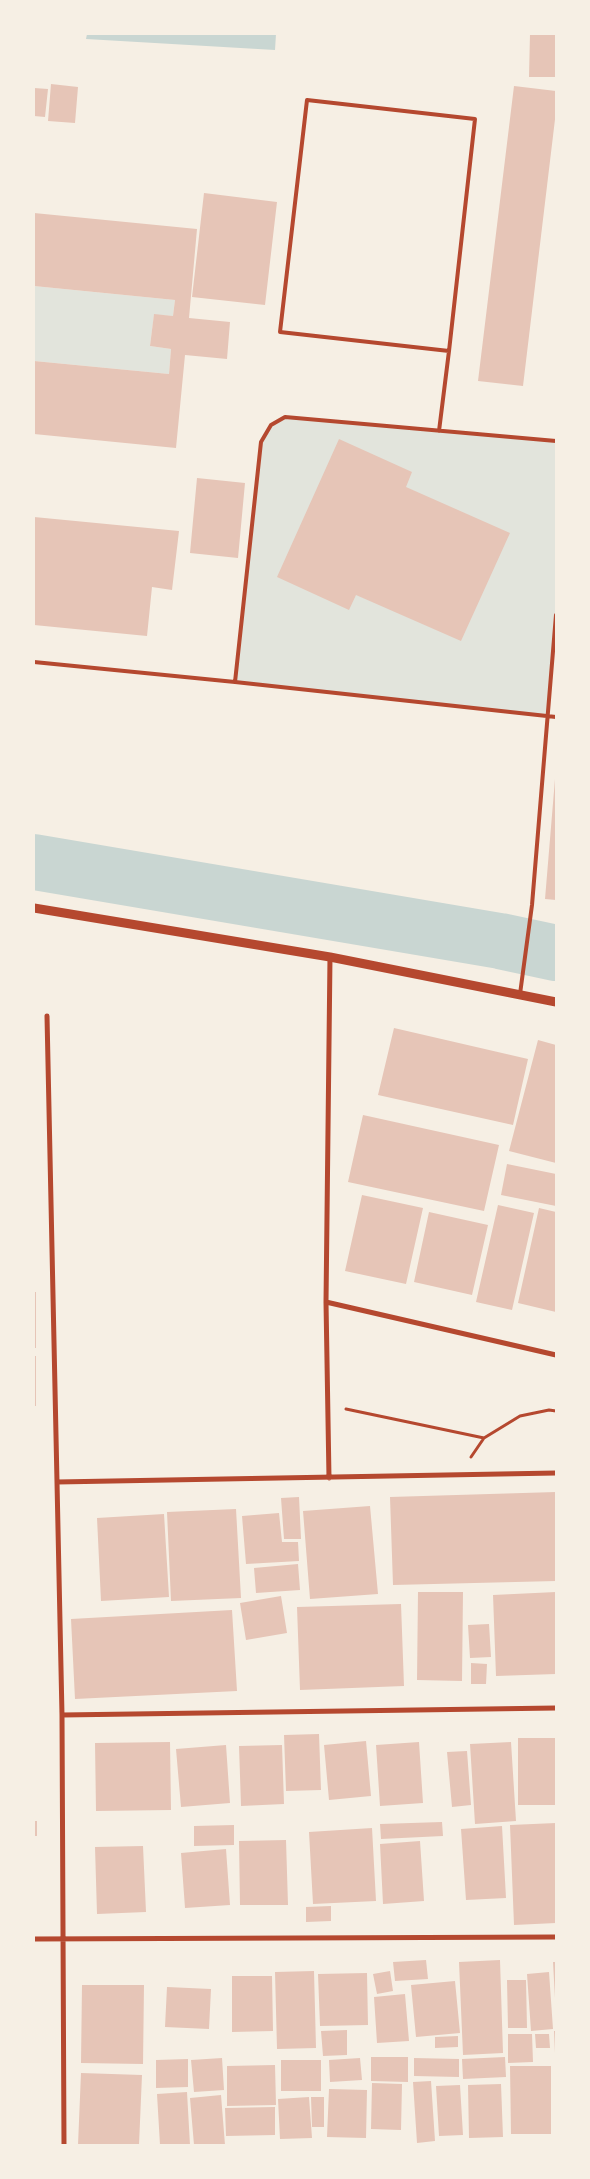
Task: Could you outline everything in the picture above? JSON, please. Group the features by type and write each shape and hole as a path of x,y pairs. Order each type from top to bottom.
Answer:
{"street":[{"path":"34,908 330,958 556,1002"},
{"path":"329,1478 326,1302 330,958"},
{"path":"47,1016 62,1715 64,2145"},
{"path":"326,1302 556,1354"},
{"path":"57,1482 556,1474"},
{"path":"62,1715 556,1708"},
{"path":"34,1939 556,1937"}],"lane":[{"path":"439,430 449,351 475,119 307,100 280,332 449,351"},
{"path":"235,682 261,442 272,424 284,417 556,441"},
{"path":"519,994 531,916 556,615"},
{"path":"34,662 556,717"}],"path":[{"path":"328,1406 484,1438"},
{"path":"458,1476 484,1438 520,1416 549,1410 556,1411"}],"shaded area":[{"path":"87,34 276,34 275,50 86,39"},
{"path":"34,286 175,300 173,316 154,315 150,346 171,349 169,374 34,361"},
{"path":"285,417 556,441 556,615 548,716 235,682 261,442 271,425"}],"building":[{"path":"530,34 556,34 556,77 529,77"},
{"path":"51,84 78,87 75,123 48,121"},
{"path":"514,86 556,91 556,111 523,386 478,381"},
{"path":"34,88 48,89 45,117 34,116"},
{"path":"204,193 277,202 265,305 192,297"},
{"path":"34,213 197,229 189,318 230,322 227,359 185,355 176,448 34,434 34,361 169,374 171,349 150,346 154,314 173,316 175,300 34,286"},
{"path":"339,439 412,472 406,487 510,533 461,641 356,595 349,610 277,577"},
{"path":"197,478 245,483 238,558 190,553"},
{"path":"34,517 179,531 172,590 152,587 147,636 34,625"},
{"path":"556,779 556,900 545,899"},
{"path":"394,1028 528,1059 513,1125 378,1095"},
{"path":"538,1040 556,1045 556,1163 509,1151"},
{"path":"363,1115 499,1145 484,1211 348,1182"},
{"path":"507,1164 556,1174 556,1206 501,1195"},
{"path":"362,1195 423,1208 406,1284 345,1271"},
{"path":"498,1205 534,1213 512,1310 476,1302"},
{"path":"539,1208 556,1212 556,1312 518,1303"},
{"path":"429,1212 488,1225 472,1295 414,1282"},
{"path":"34,1292 36,1292 36,1348 34,1348"},
{"path":"34,1356 36,1356 36,1406 34,1406"},
{"path":"556,1492 556,1581 393,1585 390,1497"},
{"path":"299,1497 301,1539 284,1539 281,1498"},
{"path":"370,1506 378,1594 310,1599 303,1511"},
{"path":"236,1509 241,1598 171,1601 167,1512"},
{"path":"279,1513 282,1542 298,1542 299,1561 246,1564 242,1516"},
{"path":"164,1514 169,1597 101,1601 97,1518"},
{"path":"298,1564 300,1590 256,1593 254,1568"},
{"path":"418,1592 463,1592 462,1681 417,1680"},
{"path":"556,1592 556,1674 496,1676 493,1595"},
{"path":"281,1596 287,1633 246,1640 240,1603"},
{"path":"401,1604 404,1686 300,1690 297,1607"},
{"path":"232,1610 237,1691 75,1699 71,1619"},
{"path":"489,1624 491,1657 470,1658 468,1625"},
{"path":"471,1663 487,1664 486,1684 471,1684"},
{"path":"319,1734 321,1790 286,1791 284,1735"},
{"path":"518,1738 556,1738 556,1805 518,1805"},
{"path":"366,1741 371,1796 329,1800 324,1745"},
{"path":"170,1742 171,1810 96,1811 95,1743"},
{"path":"419,1742 423,1803 380,1806 376,1745"},
{"path":"511,1742 516,1821 475,1824 470,1744"},
{"path":"226,1745 230,1803 181,1807 176,1749"},
{"path":"282,1745 284,1804 241,1806 239,1746"},
{"path":"467,1751 471,1805 452,1807 447,1752"},
{"path":"34,1821 37,1821 37,1836 34,1836"},
{"path":"442,1822 443,1836 381,1839 380,1824"},
{"path":"556,1823 556,1923 514,1925 510,1825"},
{"path":"234,1825 234,1845 194,1846 194,1826"},
{"path":"502,1826 506,1898 466,1900 461,1829"},
{"path":"372,1828 376,1901 313,1904 309,1832"},
{"path":"286,1840 288,1905 240,1905 239,1841"},
{"path":"420,1841 424,1901 383,1904 380,1844"},
{"path":"143,1846 146,1912 97,1914 95,1847"},
{"path":"226,1849 230,1905 185,1908 181,1853"},
{"path":"331,1906 331,1921 306,1922 306,1907"},
{"path":"426,1960 428,1979 395,1981 393,1962"},
{"path":"500,1960 503,2053 463,2055 459,1962"},
{"path":"553,1962 556,1962 556,1998 555,1998"},
{"path":"314,1971 316,2048 277,2049 275,1972"},
{"path":"390,1971 393,1991 377,1994 373,1974"},
{"path":"549,1972 553,2029 531,2031 527,1974"},
{"path":"367,1973 368,2025 320,2026 318,1974"},
{"path":"232,1976 272,1976 273,2031 232,2032"},
{"path":"507,1980 526,1980 527,2028 508,2028"},
{"path":"455,1981 460,2033 416,2037 411,1985"},
{"path":"82,1985 144,1985 143,2064 81,2063"},
{"path":"167,1987 211,1989 209,2029 165,2027"},
{"path":"405,1994 409,2041 377,2043 374,1997"},
{"path":"347,2030 347,2055 323,2056 321,2031"},
{"path":"554,2031 556,2031 556,2053 555,2053"},
{"path":"508,2034 532,2034 533,2062 508,2063"},
{"path":"535,2034 549,2034 550,2048 536,2048"},
{"path":"458,2036 458,2047 435,2048 435,2037"},
{"path":"371,2057 408,2057 408,2082 371,2081"},
{"path":"505,2057 506,2077 463,2079 462,2059"},
{"path":"222,2058 224,2090 194,2092 191,2060"},
{"path":"360,2058 362,2080 330,2082 329,2060"},
{"path":"414,2058 459,2059 459,2077 414,2076"},
{"path":"188,2059 188,2087 156,2088 156,2060"},
{"path":"281,2060 321,2060 321,2091 281,2091"},
{"path":"275,2065 276,2105 227,2106 227,2066"},
{"path":"510,2066 551,2066 551,2134 511,2134"},
{"path":"81,2073 142,2075 139,2145 78,2145"},
{"path":"431,2081 435,2141 417,2143 413,2082"},
{"path":"372,2083 402,2084 401,2130 371,2129"},
{"path":"501,2084 503,2137 469,2138 468,2085"},
{"path":"460,2085 463,2135 439,2136 436,2086"},
{"path":"329,2089 367,2090 366,2138 327,2137"},
{"path":"187,2092 190,2145 160,2145 157,2094"},
{"path":"221,2095 225,2145 194,2145 190,2098"},
{"path":"309,2097 312,2138 280,2139 278,2099"},
{"path":"311,2097 324,2097 324,2127 312,2127"},
{"path":"275,2107 275,2135 226,2136 225,2108"}],"waterway":[{"path":"34,862 500,941 556,953"}]}
